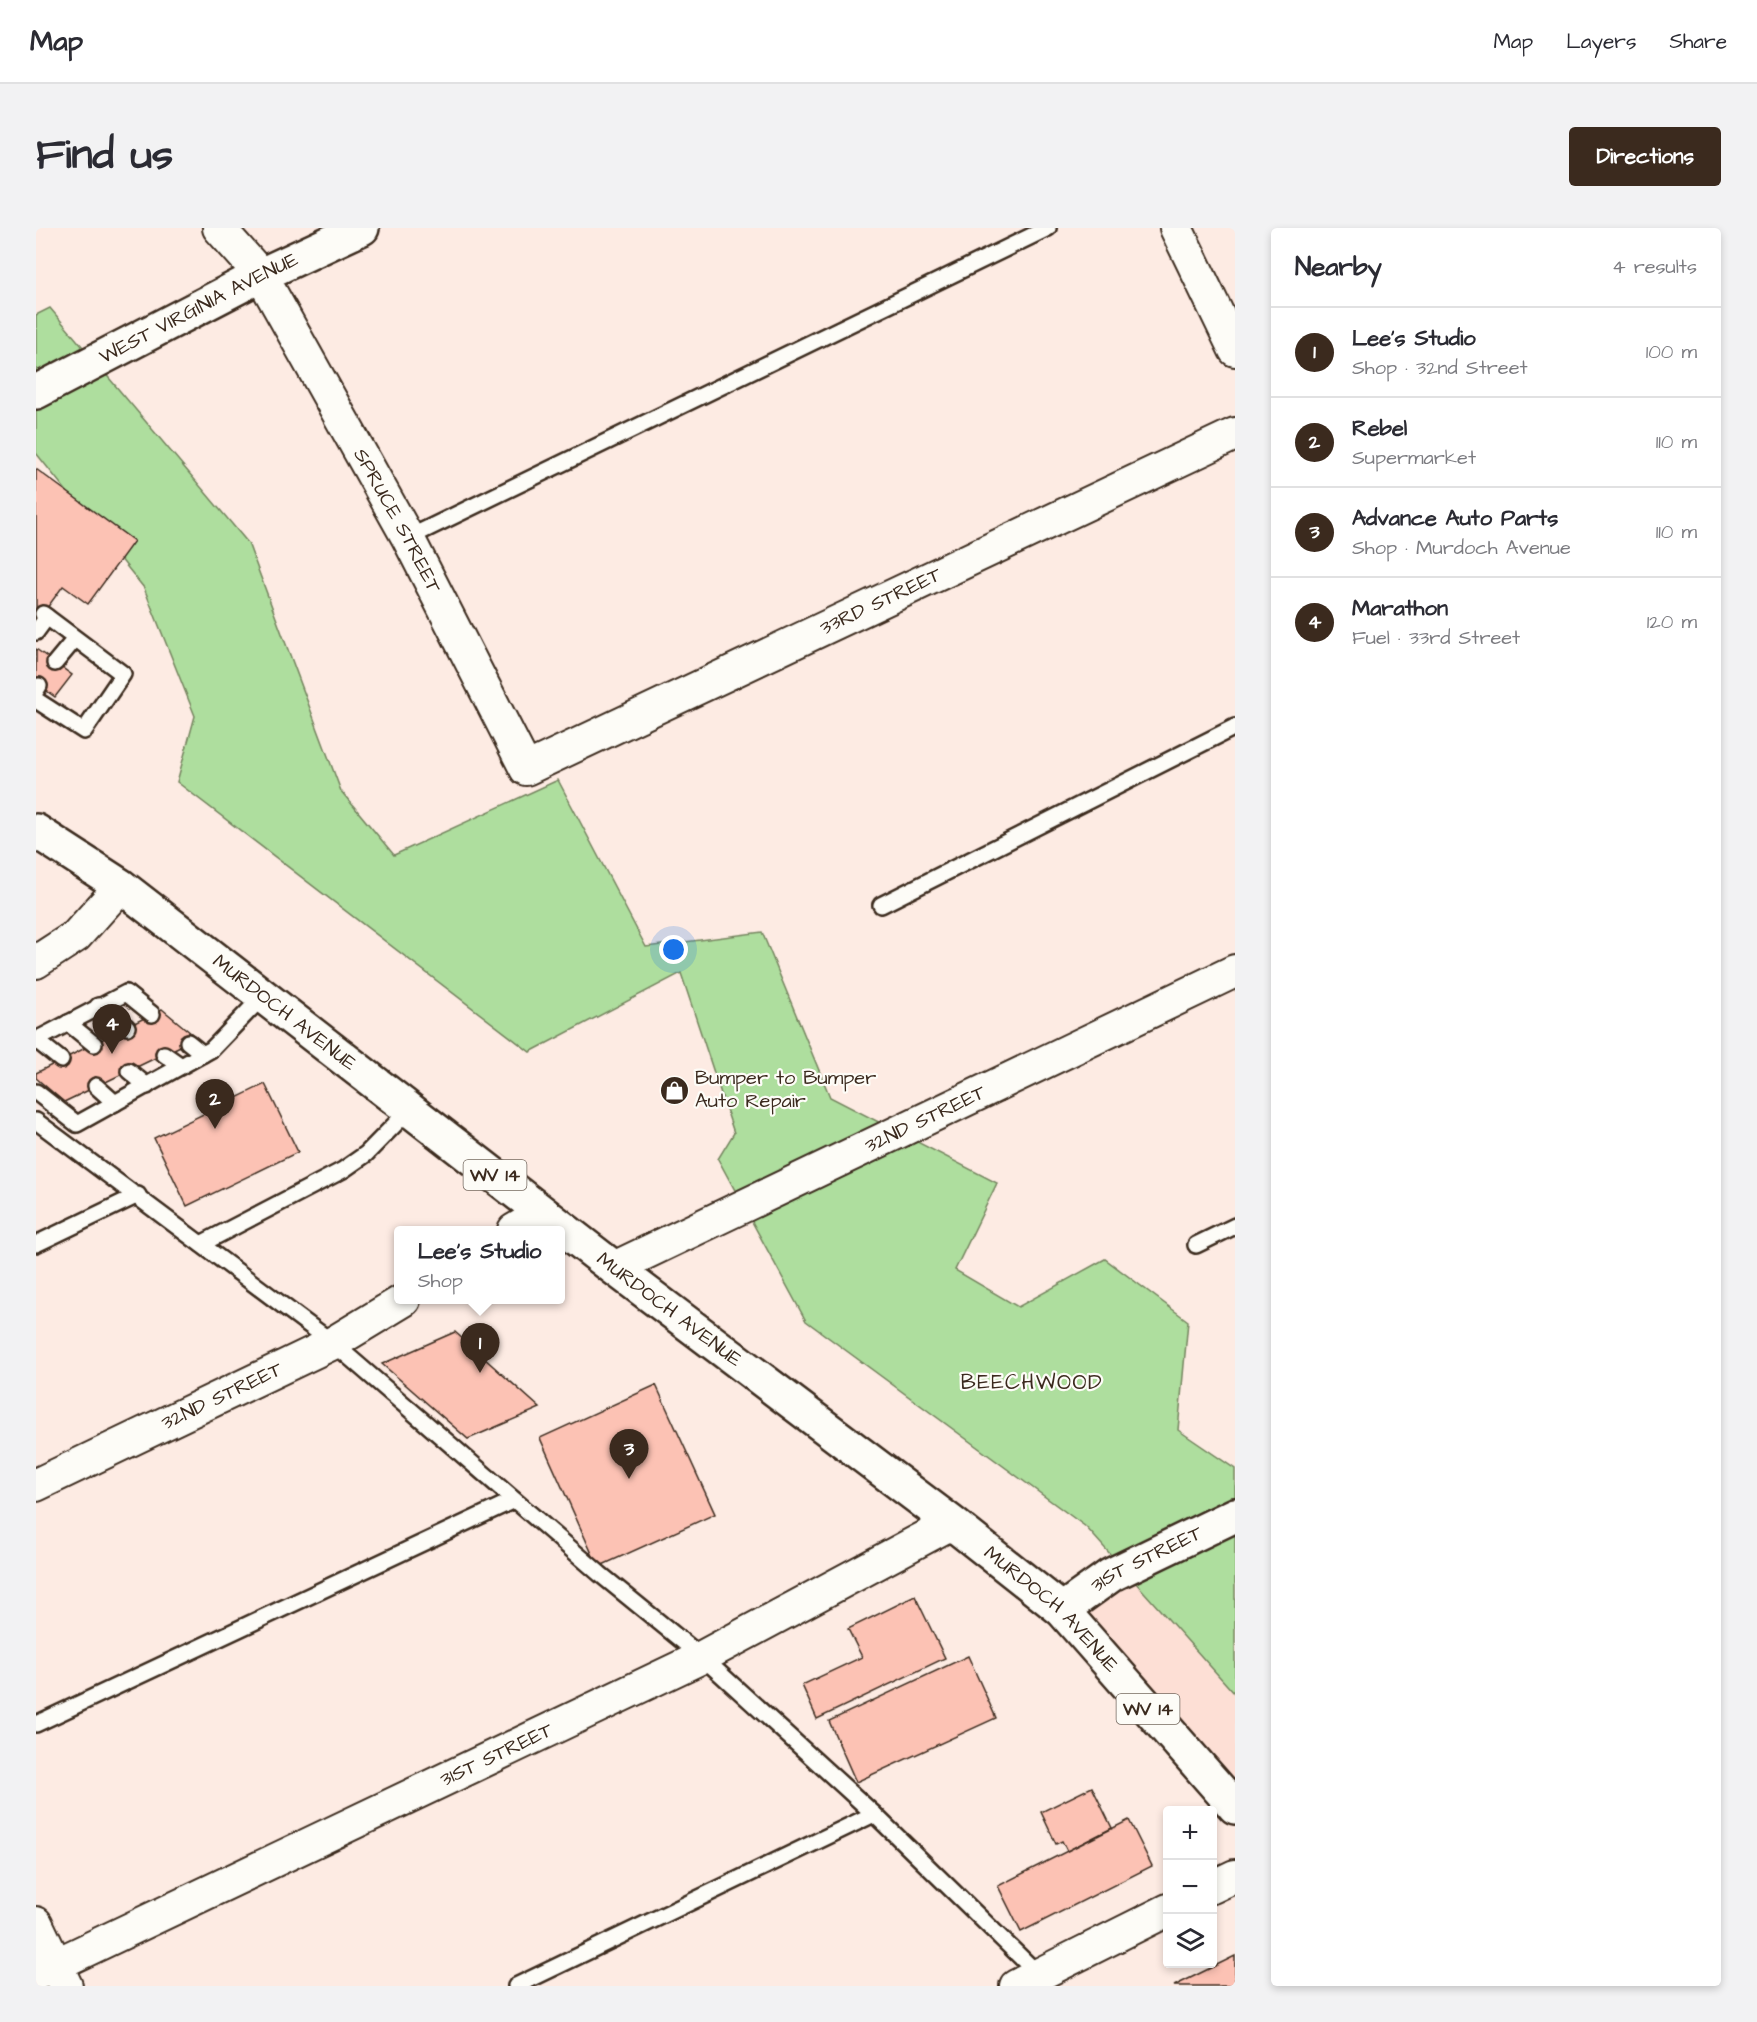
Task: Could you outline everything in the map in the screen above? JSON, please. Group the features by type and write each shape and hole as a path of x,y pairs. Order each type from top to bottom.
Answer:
{"main road":[{"name":"WEST VIRGINIA AVENUE","path":"36,392 261,275 362,228"},
{"name":"MURDOCH AVENUE","path":"36,831 121,886 561,1226"},
{"name":"MURDOCH AVENUE","path":"565,1229 952,1523 1062,1610 1235,1807"},
{"name":"31ST STREET","path":"1062,1610 1111,1575 1235,1515"}],"street":[{"name":"SPRUCE STREET","path":"219,228 261,275 408,538 526,769"},
{"path":"1176,228 1235,350"},
{"name":"33RD STREET","path":"526,769 1235,434"},
{"path":"36,962 76,936 121,886"},
{"name":"32ND STREET","path":"614,1268 1235,970"},
{"path":"520,1226 543,1212"},
{"name":"32ND STREET","path":"36,1485 333,1343 396,1304"},
{"name":"31ST STREET","path":"53,1975 702,1657 952,1523"},
{"path":"1217,1885 1235,1876"},
{"path":"1035,1982 1163,1912"},
{"path":"36,1923 53,1975"}],"lane":[{"path":"408,538 1048,228"},
{"path":"36,632 45,615 123,675 84,731 37,692"},
{"path":"55,663 75,639"},
{"path":"881,905 1235,727"},
{"path":"62,1060 36,1040 126,993 152,1014"},
{"path":"36,1092 77,1124 212,1049 263,996"},
{"path":"98,1006 127,1027"},
{"path":"68,1023 94,1044"},
{"path":"188,1042 203,1054"},
{"path":"164,1054 182,1066"},
{"path":"129,1071 147,1086"},
{"path":"96,1086 115,1103"},
{"path":"201,1244 343,1170 366,1154 410,1109"},
{"path":"36,1121 333,1343 600,1574 702,1657 874,1814 1035,1982"},
{"path":"36,1244 138,1196"},
{"path":"1196,1245 1235,1226"},
{"path":"36,1724 514,1500"},
{"path":"516,1986 874,1814"}],"shaded area":[{"path":"1235,1515 1235,1807 1062,1610"}],"green space":[{"path":"50,308 248,543 341,791 394,855 558,780 646,947 762,932 830,1097 997,1183 955,1270 1018,1307 1105,1259 1188,1321 1178,1430 1235,1469 1235,1694 1086,1527 806,1321 718,1159 734,1133 681,973 530,1052 177,782 195,716 144,588 36,453 36,315"}],"building":[{"path":"36,469 134,541 88,604 63,586 36,623"},
{"path":"36,649 72,675 55,697 36,683"},
{"path":"162,1009 197,1038 64,1102 36,1078 36,1073"},
{"path":"265,1084 298,1152 187,1206 154,1138"},
{"path":"455,1332 540,1408 468,1439 382,1364"},
{"path":"656,1385 715,1514 598,1567 540,1438"},
{"path":"915,1596 945,1658 817,1719 802,1685 862,1657 848,1629"},
{"path":"968,1656 996,1718 856,1782 829,1721"},
{"path":"1092,1787 1112,1828 1067,1851 1062,1841 1056,1844 1041,1812"},
{"path":"1129,1820 1152,1866 1021,1932 998,1886"},
{"path":"1235,1956 1235,1986 1174,1986 1211,1968 1217,1968 1217,1965"}],"place":[{"name":"Marathon","path":"112,1054"},
{"name":"Bumper to Bumper Auto Repair","path":"674,1090"},
{"name":"Rebel","path":"215,1129"},
{"name":"Lee's Studio","path":"480,1373"},
{"name":"Advance Auto Parts","path":"629,1479"}],"district":[{"name":"BEECHWOOD","path":"1032,1382"}]}
